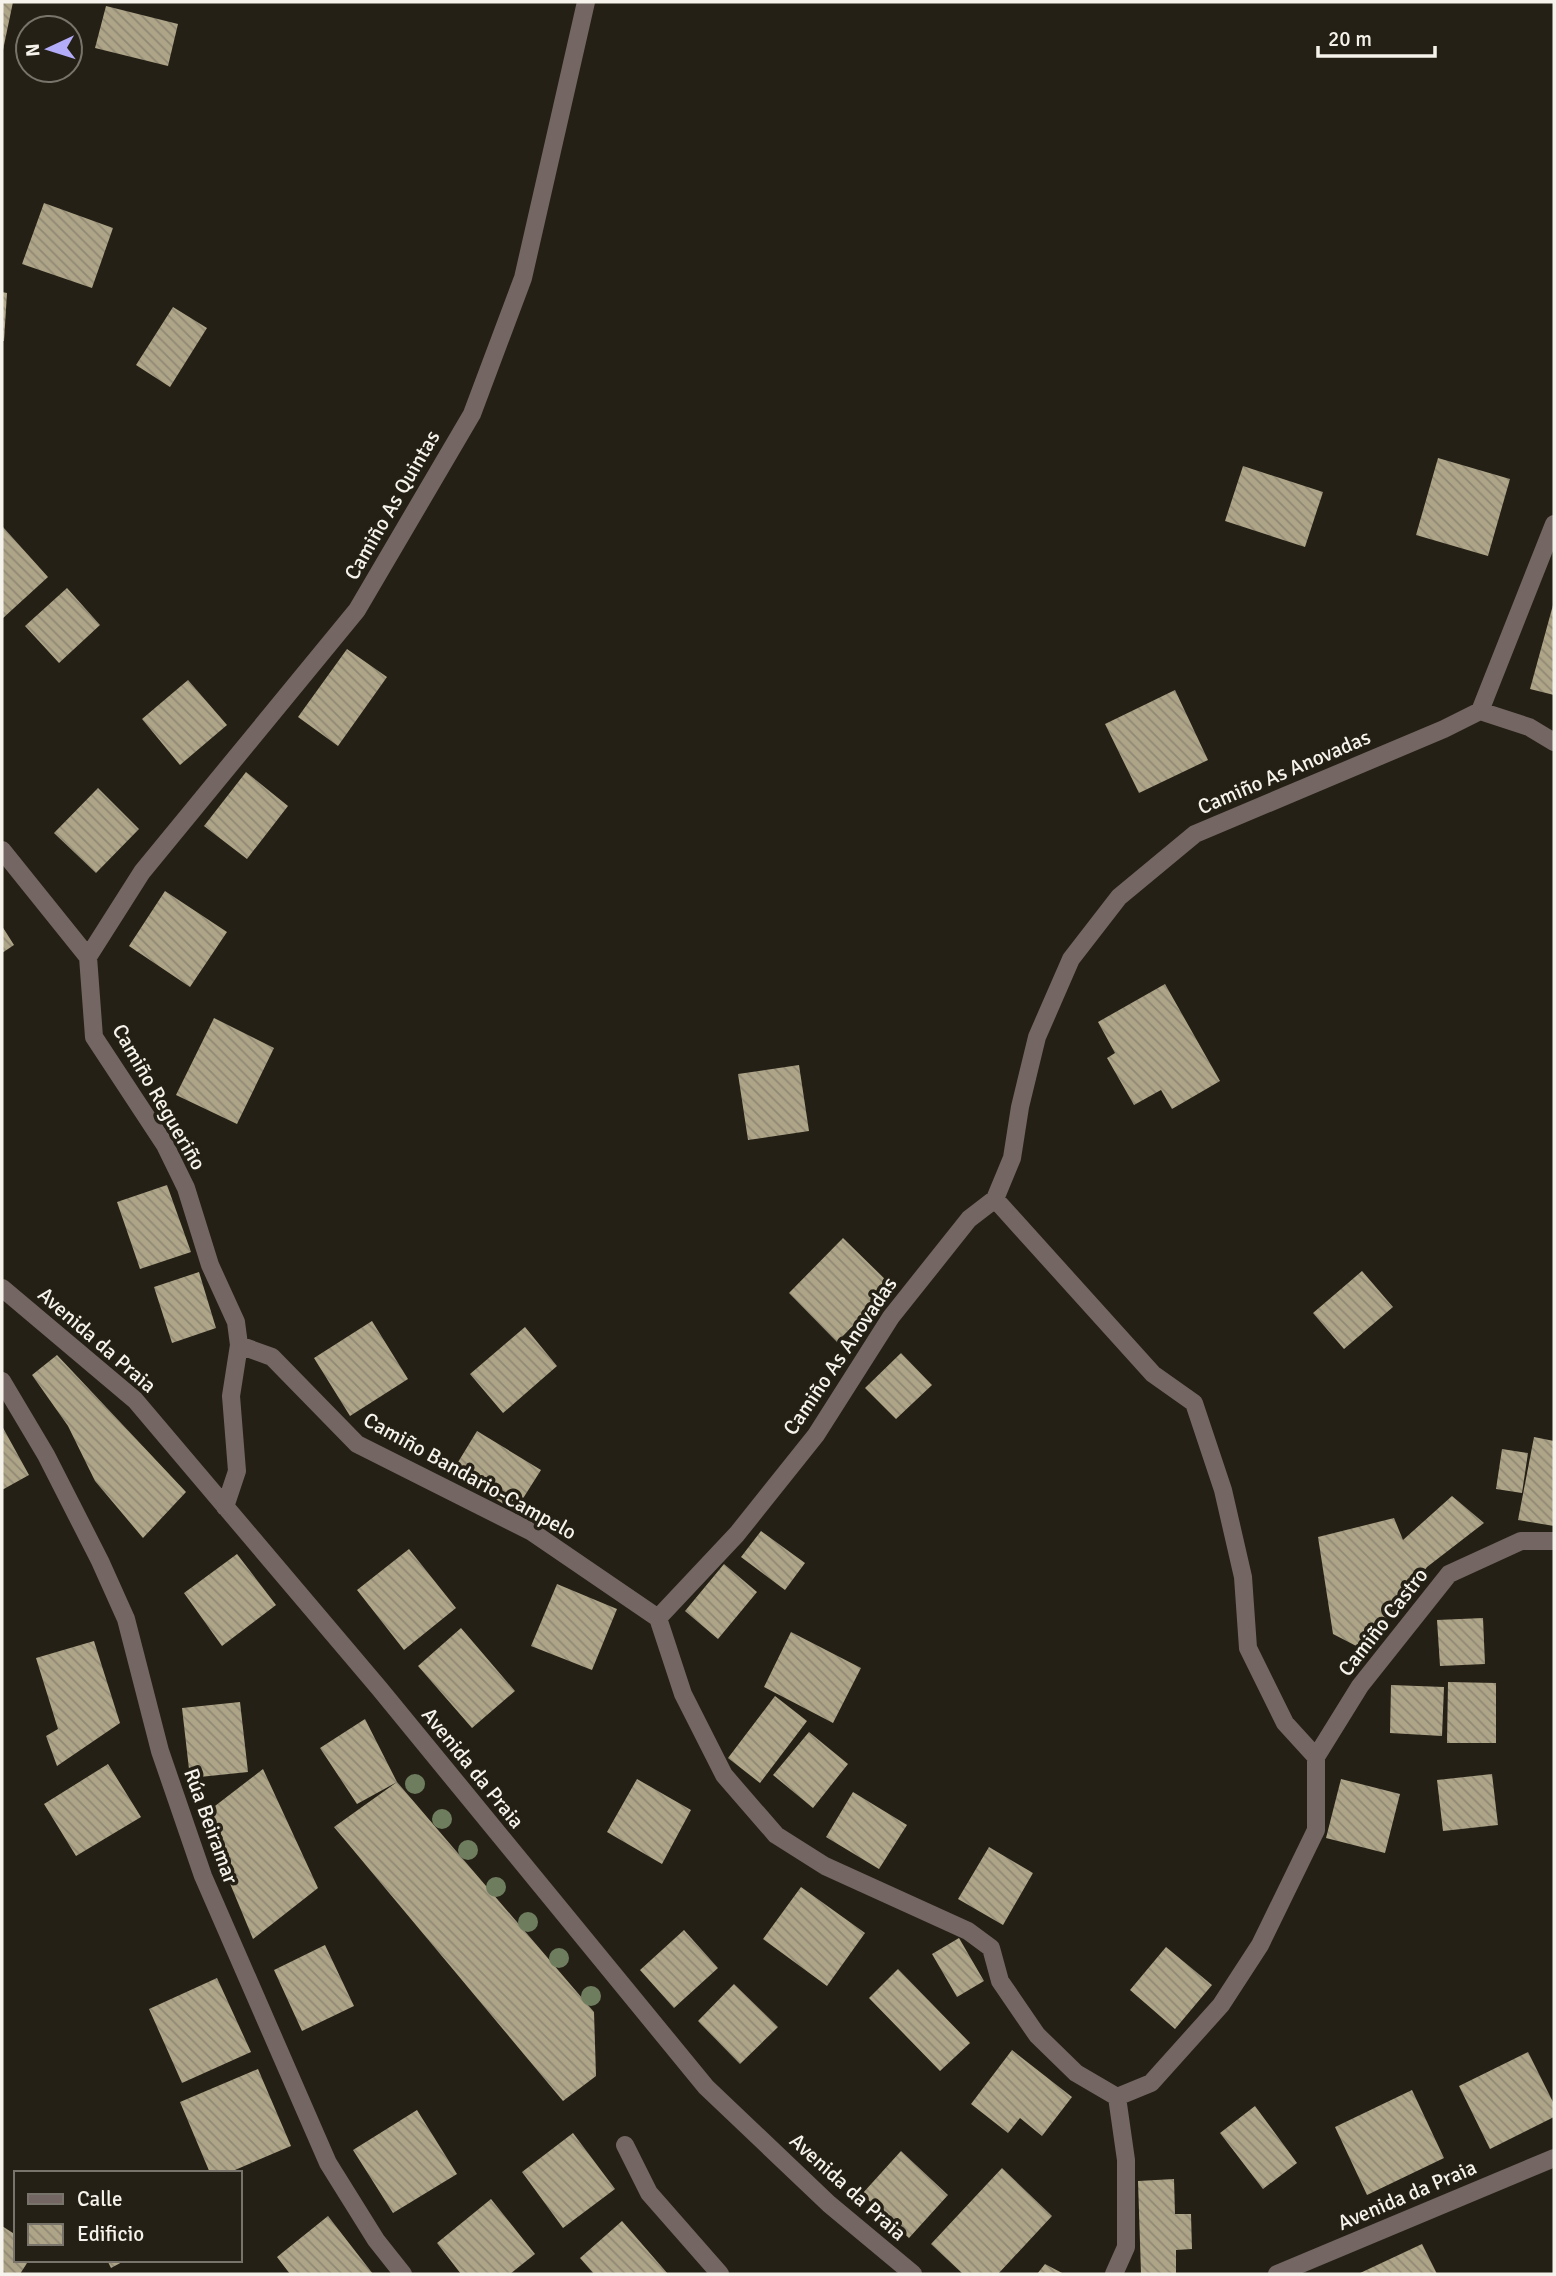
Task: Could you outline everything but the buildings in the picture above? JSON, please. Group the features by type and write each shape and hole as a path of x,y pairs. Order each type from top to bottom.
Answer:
{"street":[{"name":"Camiño As Quintas","path":"88,957 142,872 357,610 472,414 523,278 586,2"},
{"path":"1554,524 1480,710 1529,727 1554,742"},
{"name":"Camiño As Anovadas","path":"657,1618 737,1534 816,1435 891,1317 969,1219 995,1199 1012,1158 1020,1107 1037,1037 1071,959 1119,897 1195,834 1444,729 1480,710"},
{"path":"2,850 88,957"},
{"name":"Camiño Regueriño","path":"88,957 94,1037 165,1145 186,1188 210,1265 236,1322 239,1345"},
{"path":"995,1199 1153,1374 1194,1404 1223,1490 1243,1577 1248,1648 1285,1723 1316,1757 1316,1830 1260,1945 1221,2004 1151,2083 1117,2097"},
{"name":"Avenida da Praia","path":"2,1288 135,1400 379,1688 706,2087 829,2204 913,2274"},
{"path":"225,1507 237,1471 231,1396 239,1345"},
{"name":"Camiño Bandario-Campelo","path":"239,1345 272,1357 357,1444 532,1532 657,1618"},
{"name":"Rúa Beiramar","path":"2,1381 46,1455 126,1619 160,1751 203,1876 328,2163 376,2240 403,2274"},
{"name":"Camiño Castro","path":"1316,1757 1360,1686 1449,1574 1521,1541 1554,1541"},
{"path":"657,1618 683,1694 724,1775 776,1835 825,1866 968,1931 991,1948 1000,1981 1037,2035 1076,2073 1117,2097"},
{"path":"1114,2274 1126,2247 1126,2160 1117,2097"},
{"path":"625,2146 649,2193 720,2274"},
{"name":"Avenida da Praia","path":"1277,2274 1554,2158"}]}
